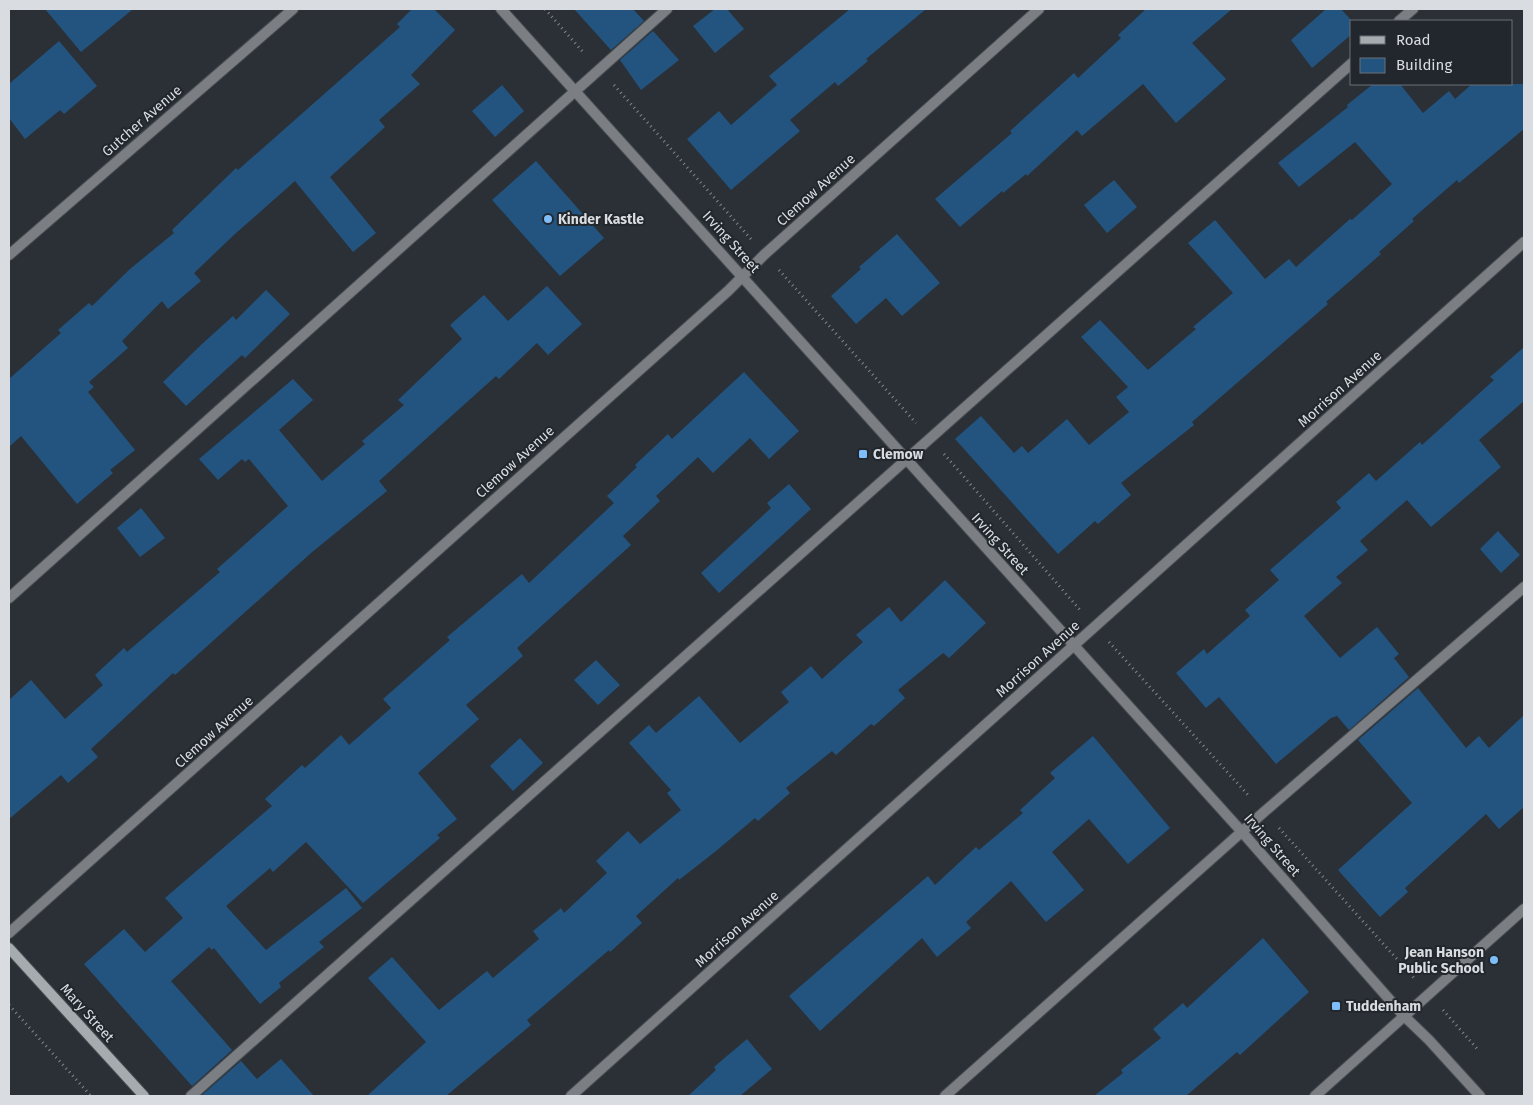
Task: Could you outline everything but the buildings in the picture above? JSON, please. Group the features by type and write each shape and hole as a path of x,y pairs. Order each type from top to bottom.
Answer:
{"street":[{"name":"Gutcher Avenue","path":"9,255 293,9"},
{"name":"Irving Street","path":"501,9 1242,832 1404,1016 1429,1040 1480,1096"},
{"path":"9,598 666,9"},
{"name":"Clemow Avenue","path":"9,934 713,304 765,254 1039,9"},
{"path":"1400,20 1413,9"},
{"path":"191,1096 1350,65"},
{"name":"Morrison Avenue","path":"571,1096 1524,242"},
{"path":"945,1096 1264,812 1524,587"},
{"path":"1315,1096 1524,909"},
{"name":"Mary Street","path":"9,948 144,1096"}],"path":[{"path":"545,9 931,439 1095,626 1479,1051"},
{"path":"9,1005 91,1096"}],"place":[{"name":"Kinder Kastle","path":"548,219"},
{"name":"Clemow","path":"863,454"},
{"name":"Jean Hanson Public School","path":"1494,960"},
{"name":"Tuddenham","path":"1336,1006"}]}
